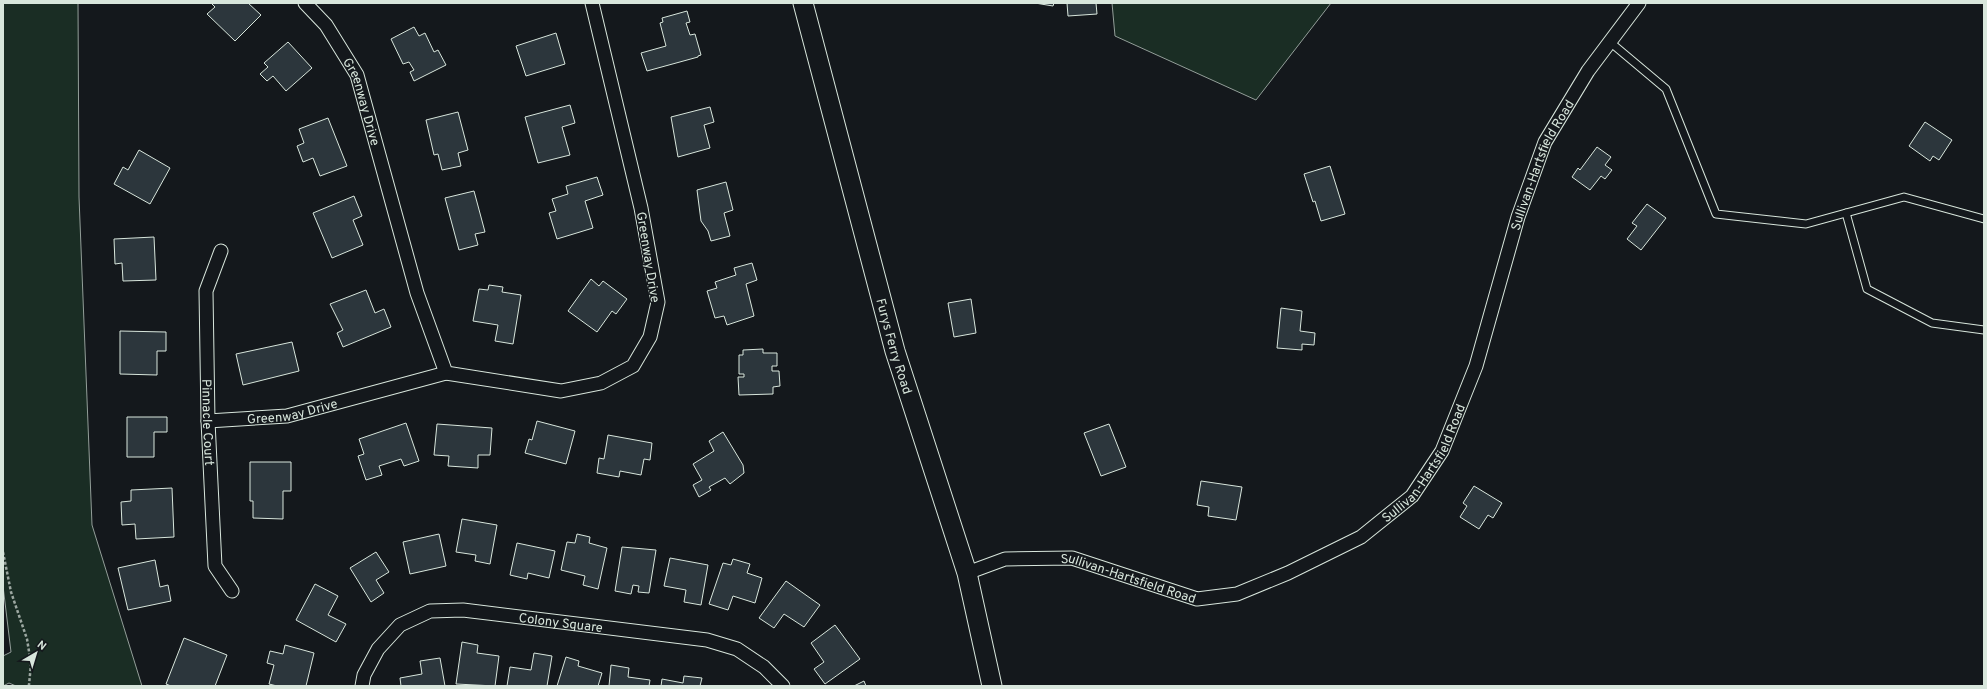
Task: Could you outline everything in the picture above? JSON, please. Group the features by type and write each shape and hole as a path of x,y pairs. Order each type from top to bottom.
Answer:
{"main road":[{"name":"Furys Ferry Road","path":"803,3 895,351 966,573 992,686"}],"street":[{"name":"Greenway Drive","path":"305,3 326,25 357,75 417,293 446,373"},
{"name":"Greenway Drive","path":"208,421 287,416 446,373 560,391 601,383 633,366 650,337 658,302 641,208 592,3"},
{"name":"Sullivan-Hartsfield Road","path":"966,573 1005,559 1072,558 1197,599 1237,594 1361,538 1412,496 1442,451 1476,366 1518,217 1545,142 1588,71 1639,3"},
{"name":"Pinnacle Court","path":"221,251 206,291 208,421 215,566 232,591"},
{"name":"Colony Square","path":"362,686 364,675 378,649 400,625 430,611 463,610 707,640 738,649 764,667 783,686"}],"lane":[{"path":"1610,42 1666,89 1716,214 1806,224 1904,197 1984,219"},
{"path":"1846,213 1867,289 1932,322 1984,330"}],"path":[{"path":"3,552 11,592 27,639 31,664 29,685 27,686"}],"green space":[{"path":"3,3 78,3 79,197 92,525 142,686 16,686 9,683 3,686 3,656 11,652 3,586"},
{"path":"1112,3 1331,3 1256,100 1115,36"}],"building":[{"path":"211,3 248,3 261,15 235,41 207,14 215,7"},
{"path":"1035,3 1054,3 1053,6"},
{"path":"1067,3 1096,3 1097,14 1068,16"},
{"path":"687,11 690,22 686,23 690,35 695,34 701,55 647,71 641,53 666,46 660,23 663,22 662,18"},
{"path":"414,27 419,36 425,33 434,52 438,50 446,65 414,81 410,72 414,70 409,62 403,64 391,39"},
{"path":"556,33 565,64 526,76 516,46"},
{"path":"288,42 312,68 286,91 273,76 267,81 260,74 268,67 264,63"},
{"path":"570,105 575,123 562,127 570,155 538,163 525,117"},
{"path":"710,107 714,122 704,125 710,148 678,157 671,117"},
{"path":"458,112 468,150 458,153 461,166 442,170 438,154 434,155 426,120"},
{"path":"328,118 347,166 320,176 313,158 303,162 297,146 304,143 299,129"},
{"path":"1925,122 1952,140 1939,160 1933,156 1930,161 1909,146"},
{"path":"1597,147 1611,157 1605,165 1612,170 1605,179 1601,176 1590,190 1572,177 1578,168 1580,170"},
{"path":"139,150 170,168 150,204 114,184 123,167 128,170"},
{"path":"1330,166 1345,214 1321,221 1304,174"},
{"path":"597,177 603,195 585,201 593,228 557,239 549,213 556,211 552,199 568,194 566,186"},
{"path":"726,182 733,210 724,213 730,236 711,241 708,231 701,221 697,190"},
{"path":"474,191 485,232 475,234 478,245 459,250 445,198"},
{"path":"354,196 362,216 353,220 363,245 332,258 313,213"},
{"path":"1647,204 1666,218 1641,250 1627,239 1637,226 1632,223"},
{"path":"154,237 156,280 123,281 122,263 115,264 114,239"},
{"path":"752,263 757,280 746,284 754,316 727,325 724,316 715,318 707,291 717,288 715,282 736,275 734,268"},
{"path":"591,279 599,286 603,281 627,299 616,314 612,311 597,332 568,311"},
{"path":"489,285 503,287 502,292 521,295 513,344 495,341 498,325 473,321 479,289 488,290"},
{"path":"366,290 375,313 384,309 391,327 343,347 337,333 343,330 330,304"},
{"path":"971,299 976,333 954,337 948,303"},
{"path":"1281,308 1302,311 1300,331 1315,333 1314,345 1302,344 1302,350 1277,348"},
{"path":"120,331 166,332 166,351 157,351 157,375 120,374"},
{"path":"292,342 299,371 243,385 236,354"},
{"path":"763,349 763,353 777,353 777,366 772,366 772,371 779,371 780,386 773,387 773,394 739,395 738,377 744,377 744,374 739,374 739,355 743,355 743,350"},
{"path":"127,417 167,417 167,432 154,432 154,457 127,457"},
{"path":"537,421 575,431 566,464 525,453 529,439 532,440"},
{"path":"406,423 419,461 404,466 401,459 379,466 382,475 366,480 358,456 364,454 359,439"},
{"path":"437,424 492,428 490,455 478,455 478,468 448,466 449,456 434,455"},
{"path":"1109,424 1126,467 1101,476 1084,433"},
{"path":"723,432 743,465 744,473 730,484 725,478 709,487 711,490 699,497 693,485 702,480 693,464 714,451 709,441"},
{"path":"608,435 652,443 650,460 644,459 641,475 620,471 619,477 597,473 599,458 604,459"},
{"path":"250,462 291,462 291,491 283,491 283,519 253,518 253,501 250,501"},
{"path":"1201,481 1242,487 1236,520 1208,516 1209,507 1197,505"},
{"path":"1474,486 1502,503 1493,518 1488,515 1479,529 1460,517 1467,506 1463,503"},
{"path":"172,488 174,537 136,539 135,524 122,525 121,502 131,501 131,490"},
{"path":"462,519 497,525 490,564 475,561 476,555 456,552"},
{"path":"439,534 446,566 410,574 403,542"},
{"path":"577,534 590,537 589,543 607,548 598,589 583,585 585,576 561,570 567,542 575,543"},
{"path":"517,543 555,551 549,578 528,573 527,579 510,575"},
{"path":"622,547 656,550 649,593 638,592 639,586 633,585 631,594 615,591"},
{"path":"376,552 389,572 376,580 384,593 371,602 350,568"},
{"path":"670,558 708,565 701,605 684,602 686,590 664,586"},
{"path":"733,559 750,564 747,573 762,578 755,603 733,596 728,610 709,604 723,563 731,565"},
{"path":"155,560 160,587 168,585 171,601 128,610 118,568"},
{"path":"786,581 820,605 804,627 784,614 774,628 759,618"},
{"path":"315,584 338,596 328,615 346,624 336,642 296,620"},
{"path":"835,625 860,659 825,684 814,669 824,662 811,643"},
{"path":"184,638 227,655 215,686 171,686 166,684"},
{"path":"462,642 478,645 477,653 499,656 495,686 456,684"},
{"path":"285,645 314,653 306,686 277,686 269,684 274,665 267,663 270,651 283,654"},
{"path":"534,653 552,656 547,686 507,686 510,667 531,670"},
{"path":"566,657 579,661 578,666 602,673 598,686 557,686"},
{"path":"440,658 445,686 401,686 400,678 422,674 420,661"},
{"path":"611,665 629,668 628,677 650,680 649,686 609,686"},
{"path":"684,676 702,678 700,686 661,686 662,679 683,683"},
{"path":"864,681 866,686 854,686"}]}
